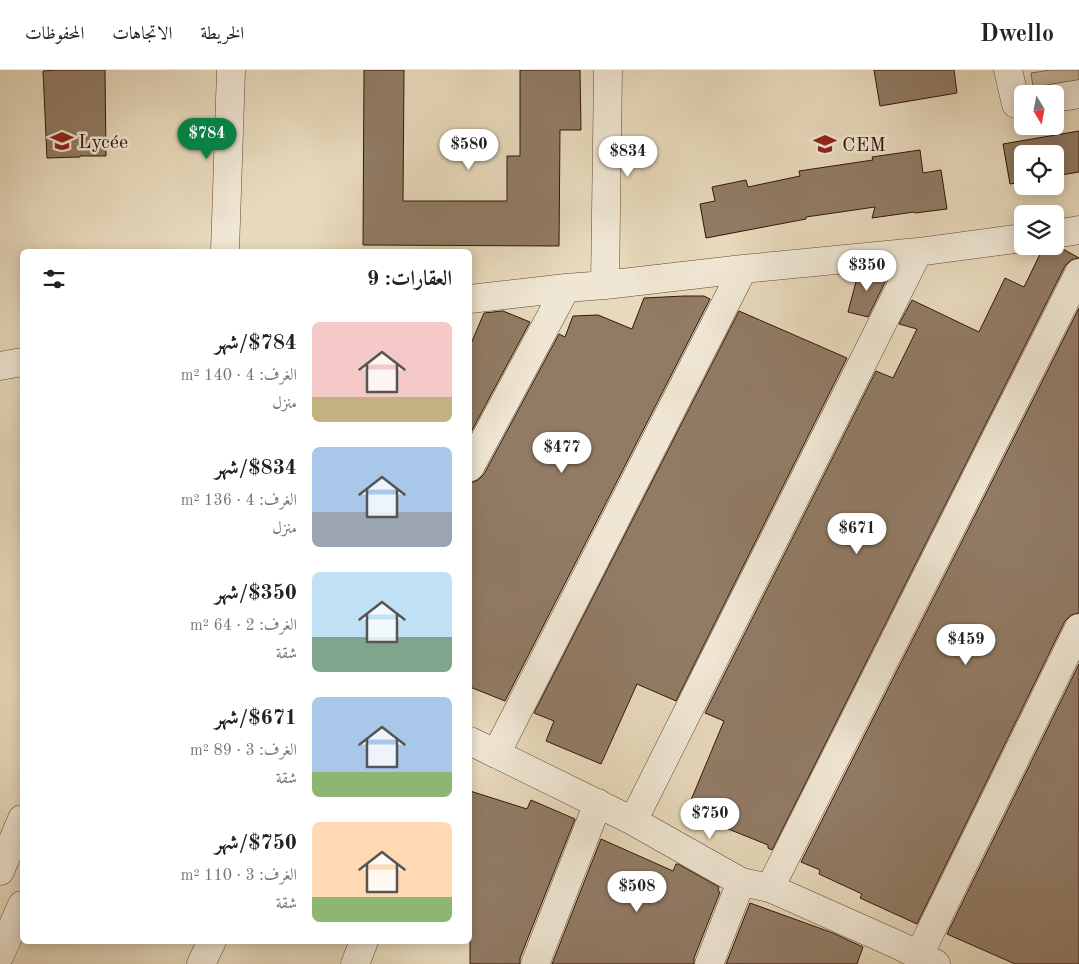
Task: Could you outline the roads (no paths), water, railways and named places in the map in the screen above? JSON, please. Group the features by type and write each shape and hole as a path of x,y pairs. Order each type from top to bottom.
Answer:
{"street":[{"path":"225,249 231,70"},
{"path":"605,285 608,70"},
{"path":"1008,70 1014,96"},
{"path":"1064,96 1079,94"},
{"path":"1064,232 1079,230"},
{"path":"472,299 918,252 1014,239"},
{"path":"633,821 918,252"},
{"path":"496,754 743,269"},
{"path":"770,888 1079,273"},
{"path":"472,463 566,288"},
{"path":"0,366 20,362"},
{"path":"472,742 633,821 741,882 770,888 911,957 1079,628"},
{"path":"535,964 598,803"},
{"path":"0,871 20,823"},
{"path":"708,964 741,882"},
{"path":"0,955 20,909"},
{"path":"201,964 211,944"},
{"path":"355,964 363,944"}],"place":[{"name":"Lycée","path":"62,141"},
{"name":"CEM","path":"825,144"}]}
